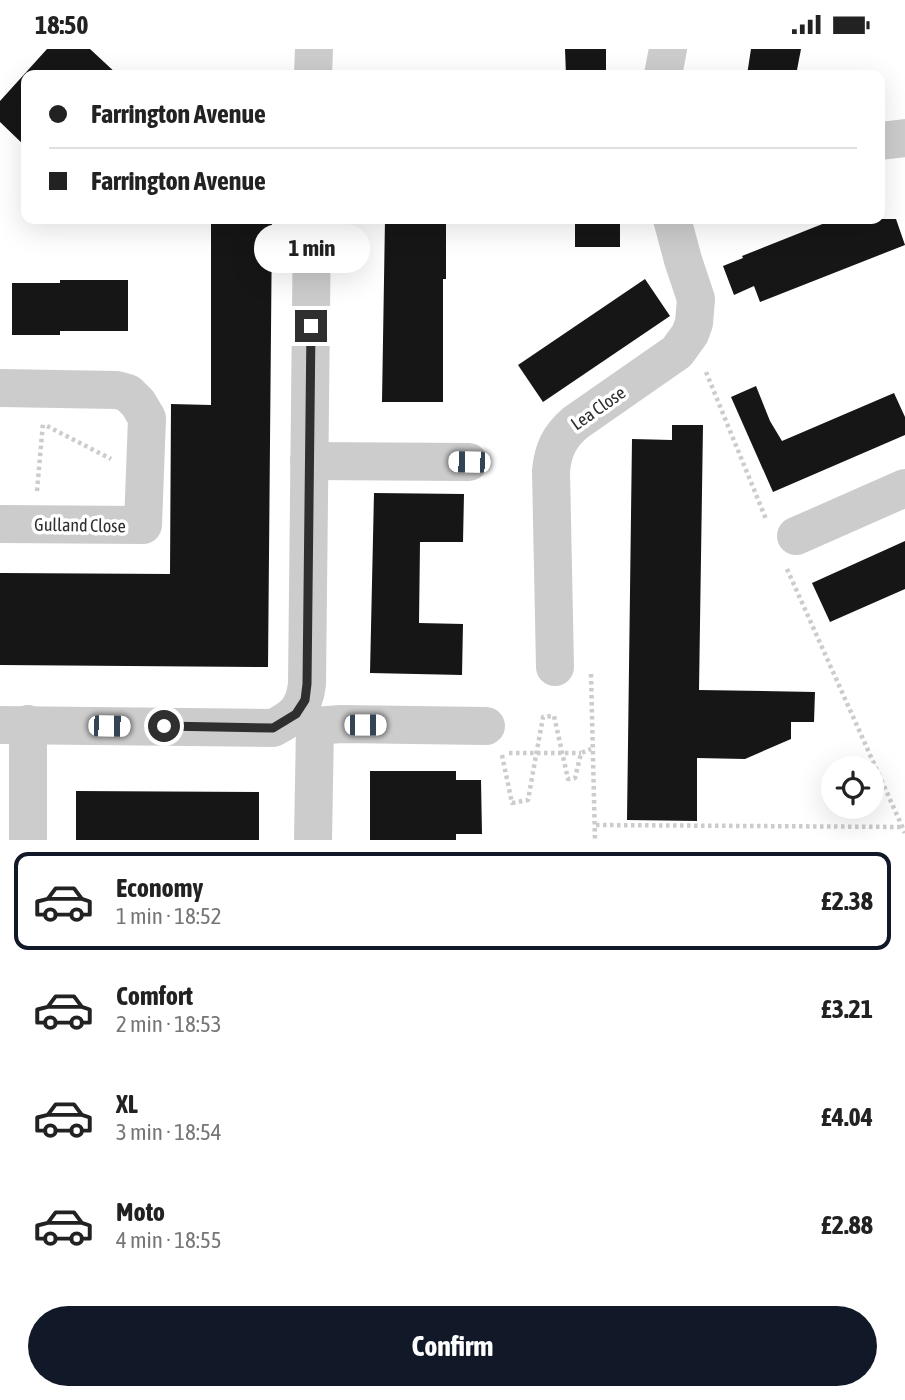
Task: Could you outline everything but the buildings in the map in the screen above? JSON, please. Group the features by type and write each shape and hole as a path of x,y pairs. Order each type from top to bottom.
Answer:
{"street":[{"path":"313,70 314,49"},
{"path":"664,70 667,49"},
{"path":"885,140 905,138"},
{"path":"312,224 305,720 313,840"},
{"path":"673,224 696,299 695,323 684,344"},
{"name":"Lea Close","path":"555,667 552,454 562,434 575,423 661,364 684,344"},
{"name":"Gulland Close","path":"0,388 40,410 117,390 128,393 147,418 144,525 17,524"},
{"path":"309,461 469,462"},
{"path":"781,538 905,488"},
{"path":"28,840 14,725 273,728 305,720 494,739"}],"path":[{"path":"596,825 904,830 781,538 704,366 684,344"},
{"path":"17,524 40,410 145,478"},
{"path":"555,667 592,674 595,840"},
{"path":"494,739 581,753"}],"route":[{"path":"164,726 273,728 296,714 305,700 311,326"}]}
